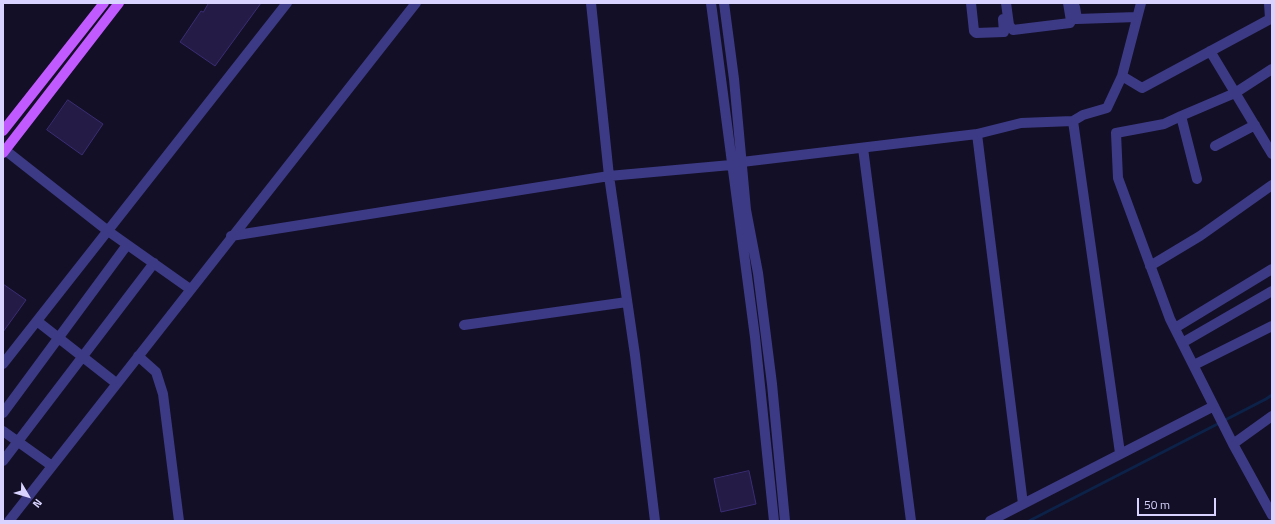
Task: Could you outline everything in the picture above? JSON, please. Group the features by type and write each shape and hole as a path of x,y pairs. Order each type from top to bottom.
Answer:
{"main road":[{"path":"3,131 104,3"},
{"path":"4,151 119,3"}],"street":[{"path":"3,364 287,3"},
{"path":"9,521 231,236 416,3"},
{"path":"591,3 609,176 655,521"},
{"path":"711,3 755,337 774,521"},
{"path":"724,3 734,79 746,210 758,273 772,384 786,521"},
{"path":"971,3 974,31 979,34 1004,32 1001,3"},
{"path":"1006,3 1009,25 1012,30 1070,23 1068,3"},
{"path":"1075,3 1077,19 1137,17"},
{"path":"231,236 609,176 732,165 742,162 977,134 1021,124 1073,121 1083,115 1107,108 1122,76 1141,3"},
{"path":"1122,76 1142,88 1271,18 1269,3"},
{"path":"1210,51 1272,154"},
{"path":"1272,69 1236,93 1164,124 1116,133 1118,178 1150,266 1175,328 1233,444 1272,515"},
{"path":"1181,116 1197,179"},
{"path":"1073,121 1120,453"},
{"path":"1215,146 1255,125"},
{"path":"977,134 1023,504"},
{"path":"863,148 911,521"},
{"path":"4,151 108,231 190,289"},
{"path":"1150,266 1200,236 1272,185"},
{"path":"3,413 127,245"},
{"path":"3,461 154,263"},
{"path":"1175,328 1272,269"},
{"path":"1182,343 1272,291"},
{"path":"464,325 627,302"},
{"path":"37,321 116,383"},
{"path":"1194,365 1272,326"},
{"path":"138,356 156,372 163,394 179,521"},
{"path":"990,521 1214,406"},
{"path":"1233,444 1272,416"},
{"path":"3,431 52,466"}],"building":[{"path":"209,3 261,3 215,66 180,42 201,11 203,12"},
{"path":"68,100 103,124 82,155 47,130"},
{"path":"3,284 26,300 3,332"},
{"path":"749,471 756,504 721,512 714,479"}],"waterway":[{"path":"1029,521 1272,395"}]}
